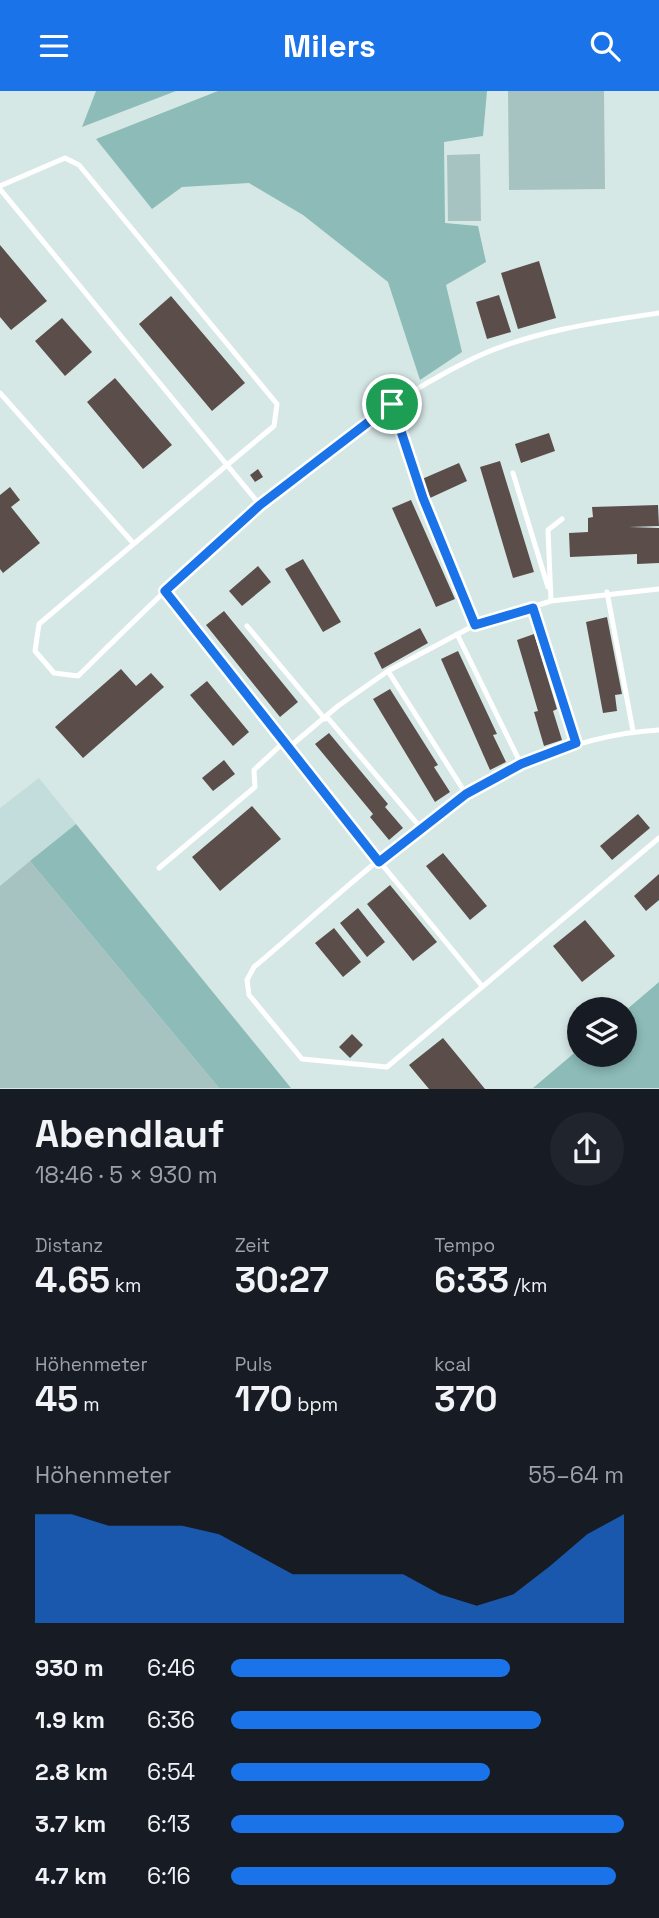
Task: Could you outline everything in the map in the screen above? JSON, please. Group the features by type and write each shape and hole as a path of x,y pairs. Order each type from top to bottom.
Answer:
{"lane":[{"path":"260,505 227,465 0,187 65,158 79,165 277,404 274,426 227,465 39,624 35,652 54,673 78,676 165,591 260,505 392,404 476,357 569,326 659,313"},
{"path":"0,393 134,544"},
{"path":"392,404 423,498 475,625"},
{"path":"513,473 551,601"},
{"path":"548,587 548,530 562,519"},
{"path":"159,868 255,787 254,770 388,671 475,625 551,601 659,589"},
{"path":"165,591 285,746 482,986"},
{"path":"607,593 634,731"},
{"path":"533,608 576,743"},
{"path":"247,626 421,828"},
{"path":"457,634 521,764"},
{"path":"388,671 466,794"},
{"path":"659,730 634,731 576,743 521,764 466,794 379,862 254,967 247,980 249,995 302,1059 387,1067 659,838"}],"shaded area":[{"path":"96,91 176,91 82,127"},
{"path":"218,91 487,91 483,136 444,142 445,223 478,226 486,262 446,285 462,352 420,380 388,282 303,215 249,183 182,187 152,209 96,139"},
{"path":"508,91 604,91 605,189 509,190"},
{"path":"480,154 481,221 448,221 447,155"},
{"path":"39,778 76,824 0,886 0,808"},
{"path":"76,824 291,1088 219,1088 30,861"},
{"path":"30,861 219,1088 0,1088 0,886"},
{"path":"659,982 659,1088 533,1088 567,1059 567,1067 637,1067 637,1001"}],"building":[{"path":"0,245 47,301 11,330 0,317"},
{"path":"539,261 556,318 518,329 501,273"},
{"path":"499,295 511,332 487,339 476,302"},
{"path":"171,296 245,383 212,411 139,324"},
{"path":"62,318 92,352 65,376 35,341"},
{"path":"115,378 172,445 143,469 87,402"},
{"path":"549,433 555,451 521,463 515,444"},
{"path":"500,461 534,572 513,578 480,467"},
{"path":"459,463 467,481 430,498 422,479"},
{"path":"258,469 263,477 255,482 250,475"},
{"path":"10,487 20,500 11,507 40,543 3,573 0,569 0,495"},
{"path":"411,500 455,599 436,607 392,508"},
{"path":"658,505 659,526 629,527 659,528 659,563 637,564 637,554 570,557 569,533 588,532 588,518 593,517 592,507"},
{"path":"303,559 341,622 323,632 285,569"},
{"path":"258,566 271,582 242,606 229,591"},
{"path":"224,611 298,702 280,717 206,625"},
{"path":"607,617 622,694 615,695 617,711 603,713 586,622"},
{"path":"420,628 428,643 382,669 374,653"},
{"path":"534,634 557,709 553,711 562,740 544,746 534,712 538,711 517,640"},
{"path":"458,651 497,734 493,735 506,762 490,770 441,659"},
{"path":"121,669 136,686 151,673 164,687 83,758 55,727"},
{"path":"207,681 249,732 233,746 190,695"},
{"path":"390,689 438,765 434,767 450,792 435,802 373,699"},
{"path":"329,733 388,804 385,807 403,828 389,840 370,817 373,814 315,744"},
{"path":"224,760 235,774 213,791 202,778"},
{"path":"252,806 281,839 220,891 192,857"},
{"path":"638,814 650,828 612,860 600,846"},
{"path":"443,853 487,906 470,920 426,866"},
{"path":"659,874 659,900 646,911 634,896"},
{"path":"390,885 437,942 413,961 367,904"},
{"path":"358,908 385,942 367,957 340,923"},
{"path":"585,920 615,956 582,982 553,946"},
{"path":"334,928 361,962 343,977 315,943"},
{"path":"352,1034 363,1045 350,1058 339,1047"},
{"path":"443,1038 485,1089 429,1089 409,1065"}],"route":[{"path":"392,404 423,498 475,625 533,608 576,743 521,764 466,794 379,862 283,744 165,591 260,505 392,404"}]}
